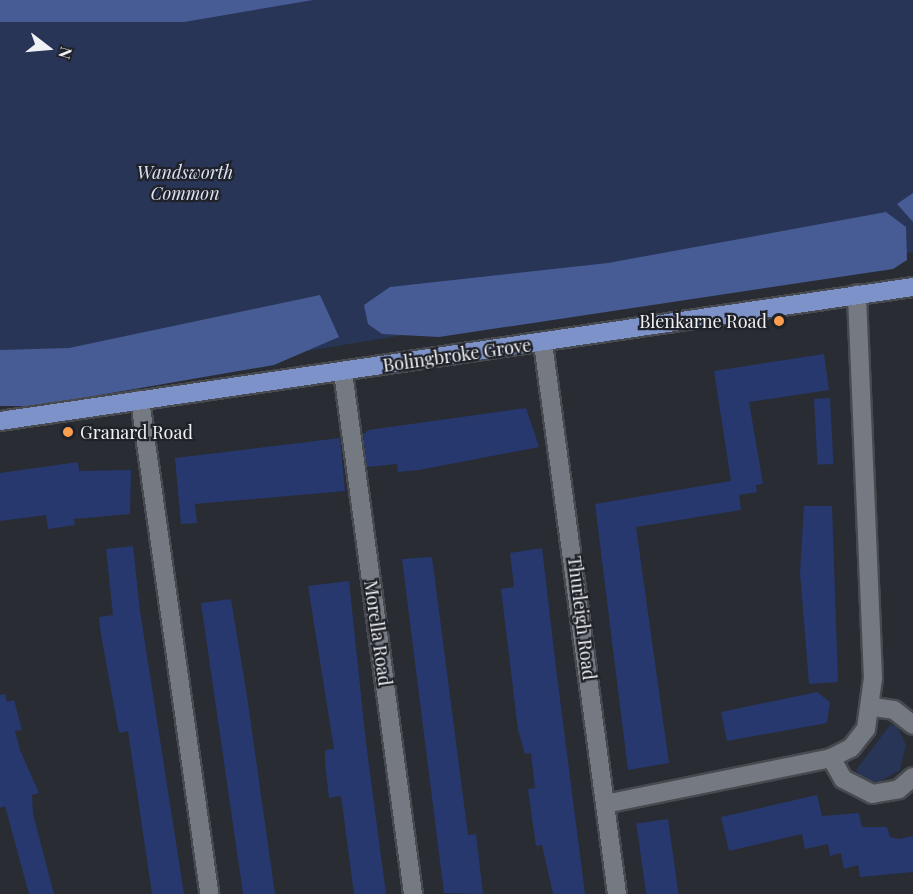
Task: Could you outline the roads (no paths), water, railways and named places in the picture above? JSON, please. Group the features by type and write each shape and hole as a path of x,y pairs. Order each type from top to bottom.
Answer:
{"main road":[{"name":"Bolingbroke Grove","path":"0,421 913,287"}],"street":[{"path":"605,804 831,758 851,748 873,707 857,294"},
{"name":"Thurleigh Road","path":"543,343 617,894"},
{"name":"Morella Road","path":"343,372 413,894"},
{"path":"140,400 209,894"},
{"path":"873,707 894,710 913,725"},
{"path":"831,758 843,779 872,794 899,789 913,777"}],"place":[{"name":"Blenkarne Road","path":"779,321"},
{"name":"Granard Road","path":"68,432"}],"park label":[{"name":"Wandsworth Common","path":"185,183"}]}
